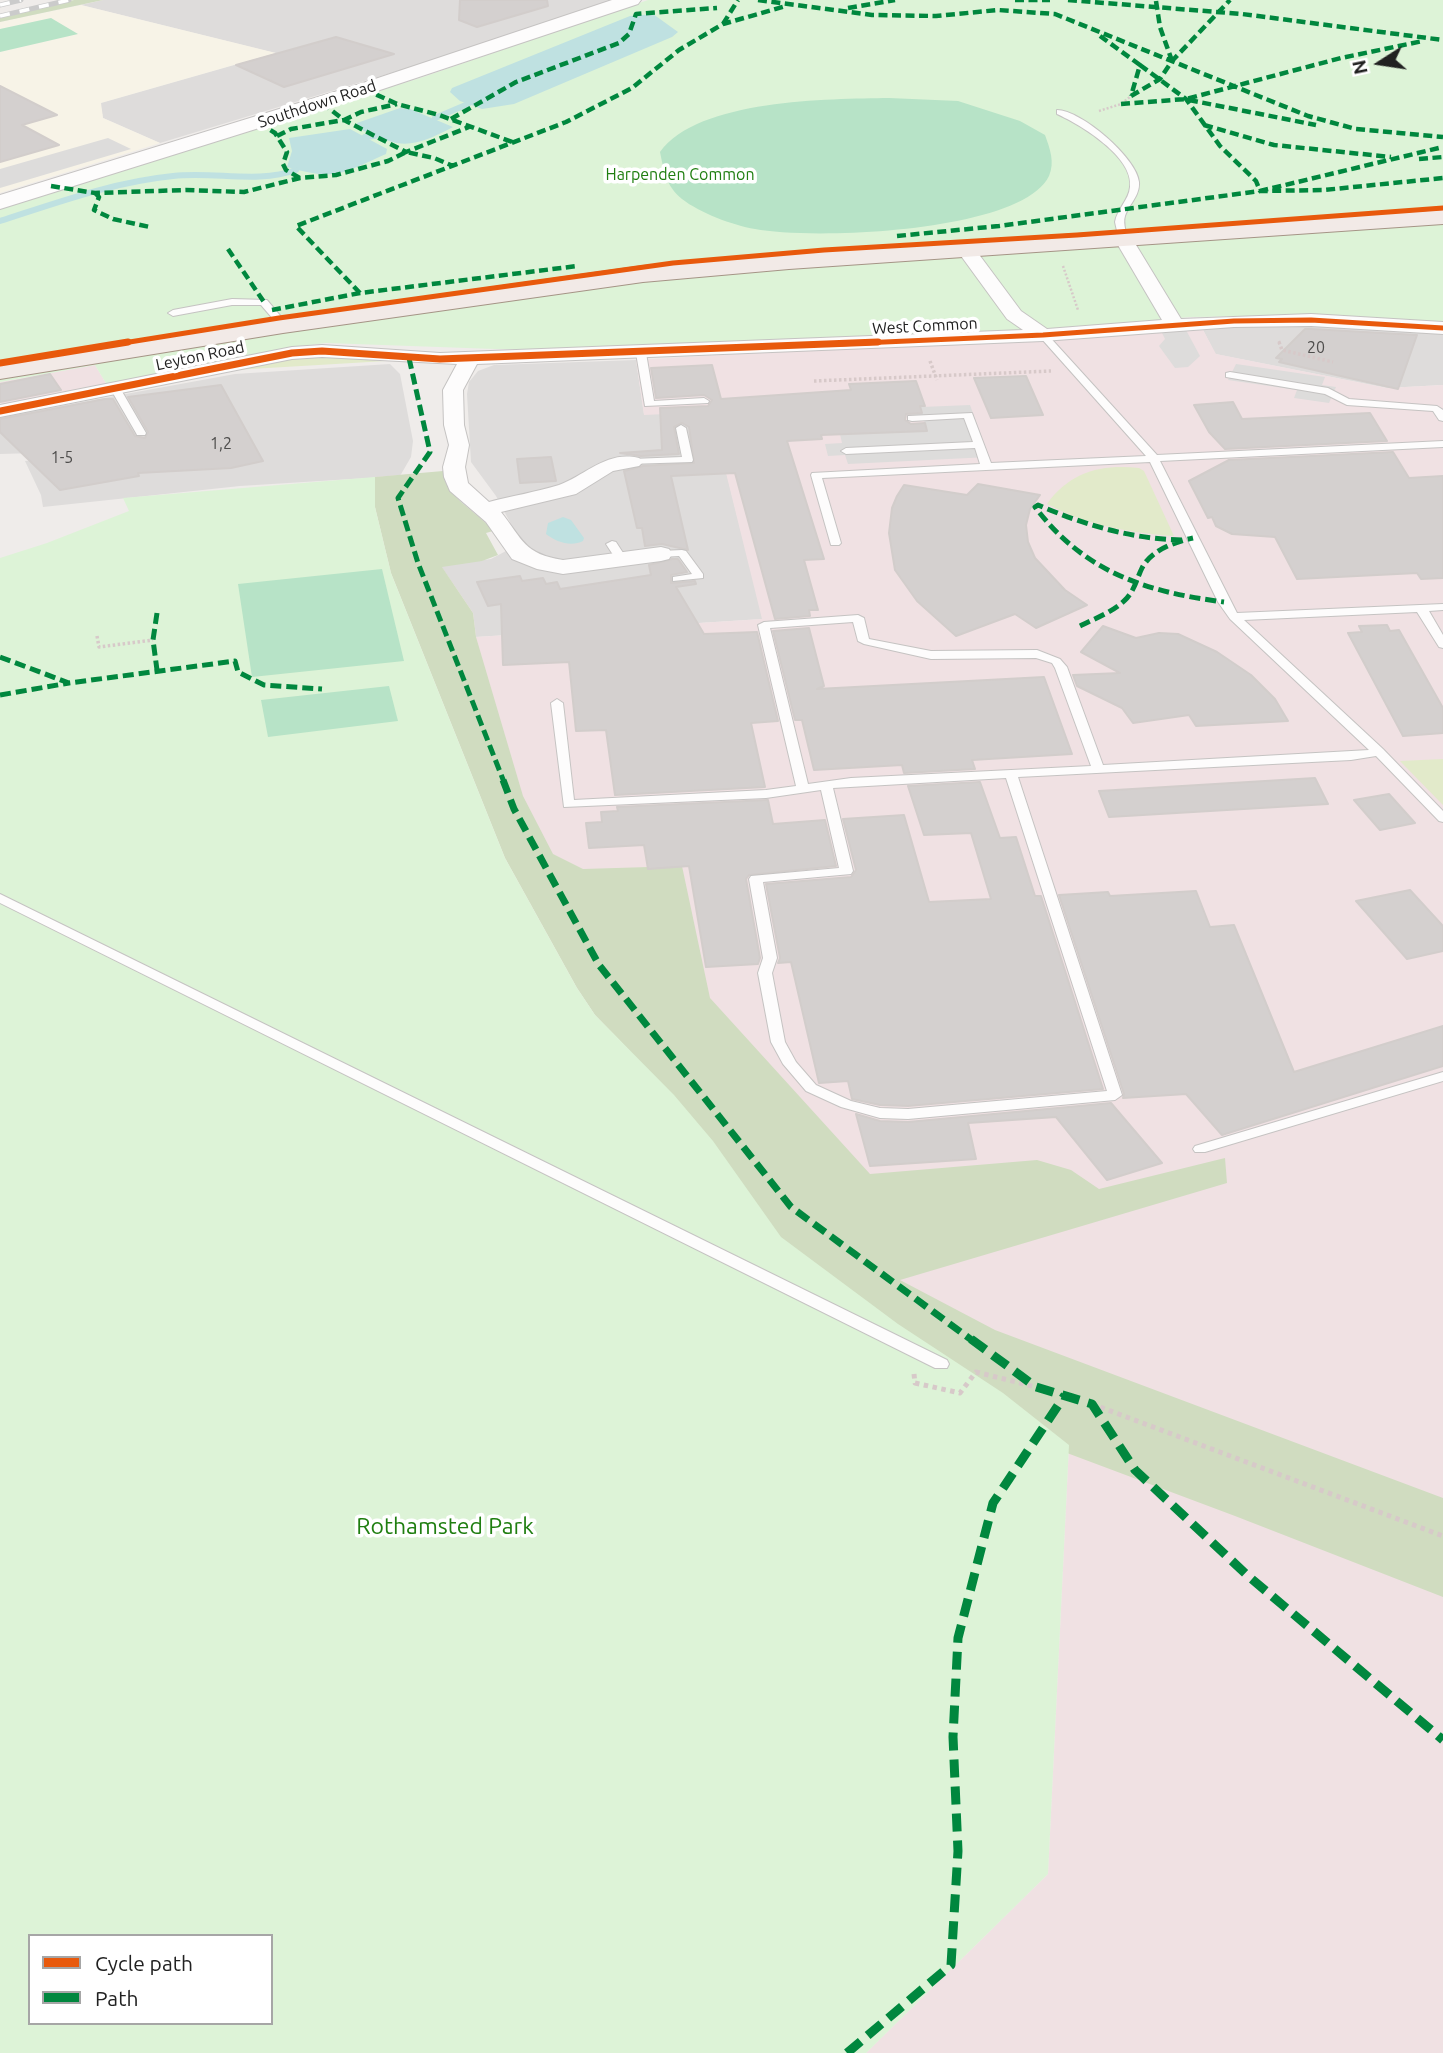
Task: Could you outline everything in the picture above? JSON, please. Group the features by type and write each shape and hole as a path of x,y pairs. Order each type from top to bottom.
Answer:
{"main road":[{"path":"0,371 283,326 643,274 1443,217"}],"street":[{"name":"Southdown Road","path":"0,202 364,89 631,0"},
{"path":"1124,240 1174,324"},
{"name":"West Common","path":"965,249 1014,316 1042,335"},
{"name":"West Common","path":"409,358 641,353 1042,335 1174,324 1272,321 1443,328"},
{"name":"Leyton Road","path":"0,411 214,372 292,353 321,351 409,358"},
{"path":"470,358 453,390 454,425 458,444 454,467 458,486 486,509 511,545 532,561 563,567 616,552 661,555"},
{"path":"486,509 568,489 607,466 632,462"}],"lane":[{"path":"1060,112 1101,135 1130,170 1136,183 1132,195 1120,211 1118,224 1124,240"},
{"path":"173,313 232,302 264,302 283,326"},
{"path":"1042,335 1153,457 1224,603 1234,617 1379,752 1443,818"},
{"path":"641,353 649,404 704,401"},
{"path":"1230,375 1328,391 1347,402 1427,407 1437,409 1443,417"},
{"path":"115,388 141,433"},
{"path":"912,418 968,415 986,465"},
{"path":"632,462 688,460 681,428"},
{"path":"835,543 816,475 1443,444"},
{"path":"846,451 979,445"},
{"path":"661,555 682,553 699,576 677,579"},
{"path":"1234,617 1443,607"},
{"path":"1421,608 1443,645"},
{"path":"803,789 764,625 858,618 864,641 911,653 1037,654 1048,657 1061,667 1099,770"},
{"path":"557,703 568,804 766,794 826,785 1350,756 1379,752"},
{"path":"826,785 846,871 756,879 770,958 765,974 778,1042 790,1064 811,1088 846,1104 880,1113 908,1114 1115,1095 1011,774"},
{"path":"0,898 941,1364"},
{"path":"1199,1149 1443,1076"}],"path":[{"path":"1074,118 1121,104 1131,96"},
{"path":"1060,262 1074,292 1083,331"},
{"path":"1272,321 1282,350 1333,362"},
{"path":"814,381 936,378 1074,370"},
{"path":"97,636 99,646 153,640"},
{"path":"910,1349 915,1383 960,1393 976,1372 1036,1387"},
{"path":"1092,1404 1443,1536"}],"shaded area":[{"path":"103,0 611,0 414,66 160,143 103,118 100,103 275,53 81,5"},
{"path":"81,5 276,53 101,103 103,118 160,143 0,193 0,22"},
{"path":"108,138 131,149 0,188 0,169"},
{"path":"1295,325 1443,332 1443,385 1387,388 1215,354 1201,326"},
{"path":"1201,326 1216,354 1387,388 1443,385 1443,2053 866,2053 1048,1874 1069,1445 781,1237 577,988 505,858 391,573 375,507 375,477 424,473 437,560 473,613 476,637 762,619 711,412 644,415 636,360"},
{"path":"1186,330 1200,356 1188,367 1175,368 1159,346 1165,339 1161,331"},
{"path":"636,360 644,414 711,411 763,619 476,637 473,613 441,566 491,559 521,543 496,496 471,462 467,394 469,382 478,371 494,365"},
{"path":"390,364 400,374 413,441 411,457 400,476 240,486 43,507 41,495 25,461 40,460 35,453 0,454 0,417 235,374"},
{"path":"1236,364 1325,377 1322,385 1336,387 1329,403 1294,398 1297,390 1228,380"},
{"path":"95,365 107,385 3,406 0,401 0,382"},
{"path":"970,405 989,457 848,464 845,455 828,456 825,444 842,443 840,434 927,430 924,420 911,421 909,413 897,408"}],"green space":[{"path":"74,0 103,0 0,22 0,17"},
{"name":"Harpenden Common","path":"648,0 1443,0 1443,324 1273,316 1190,317 1058,329 700,349 495,349 326,343 291,347 107,385 95,365 0,382 0,207 420,78"},
{"path":"51,18 78,34 0,52 0,29"},
{"path":"833,99 958,101 1020,121 1045,135 1052,161 1049,176 1031,195 999,210 958,221 912,228 821,233 755,229 707,214 682,199 666,178 660,152 678,135 703,121 766,106"},
{"path":"315,355 386,361 234,370 235,366"},
{"path":"1112,467 1139,468 1144,471 1174,536 1109,527 1047,504 1066,484 1087,472"},
{"path":"443,471 449,489 493,531 486,533 498,555 482,561 442,567 473,613 476,637 523,796 553,854 583,869 682,866 710,998 870,1174 1037,1160 1071,1170 1099,1189 1225,1158 1227,1183 900,1280 995,1330 1443,1498 1443,1597 875,1381 0,859 630,1051 595,1015 577,988 505,858 391,573 375,507 375,477"},
{"name":"Rothamsted Park","path":"375,477 375,507 391,573 505,858 577,988 595,1015 674,1095 713,1141 781,1237 898,1324 1003,1393 1069,1445 1048,1874 866,2053 0,2053 0,558 129,511 123,498"},
{"path":"382,569 404,661 252,677 238,584"},
{"path":"389,686 398,721 268,737 261,700"},
{"path":"1443,759 1443,805 1400,761"}],"water":[{"path":"653,14 678,32 672,37 514,104 482,109 460,101 450,92 452,88 630,16"},
{"path":"400,108 410,109 453,127 416,143 406,144 385,140 358,128 357,123"},
{"path":"350,129 387,149 386,154 338,173 317,174 287,167 292,151 289,138"},
{"path":"563,517 571,520 584,538 583,541 564,543 546,534 548,523"}],"building":[{"path":"460,0 547,0 548,6 477,27 459,20"},
{"path":"336,37 394,54 284,87 236,65"},
{"path":"0,86 57,115 22,125 59,145 0,162"},
{"path":"1305,329 1417,335 1398,389 1279,362 1282,359 1276,358"},
{"path":"712,365 721,399 851,390 849,384 916,381 925,406 920,406 922,413 906,414 905,420 911,424 925,423 927,431 821,435 822,439 787,441 824,559 804,560 818,610 809,610 810,616 775,619 735,473 671,476 688,550 662,544 645,546 642,528 637,528 624,471 643,466 694,463 689,427 682,423 674,427 679,454 641,456 620,453 662,450 660,408 708,406 712,400 704,395 656,398 651,368"},
{"path":"50,374 61,390 0,402 0,384"},
{"path":"1026,376 1043,415 991,418 974,378"},
{"path":"221,385 263,461 231,468 138,473 139,476 60,490 0,432 0,419 113,399 135,436 145,438 148,432 128,397"},
{"path":"1233,402 1242,419 1370,413 1387,441 1225,449 1209,432 1194,405"},
{"path":"1393,452 1409,478 1443,476 1443,578 1421,579 1417,573 1297,579 1275,537 1232,534 1216,526 1212,517 1208,518 1189,481 1229,460"},
{"path":"551,457 556,481 520,483 517,459"},
{"path":"978,484 1040,495 1030,509 1026,525 1028,542 1035,558 1065,590 1087,605 1036,628 1015,614 956,636 917,601 895,570 889,533 892,508 897,496 904,485 967,495"},
{"path":"678,559 687,572 671,575 671,583 695,581 696,584 676,587 704,634 757,632 778,721 751,723 765,787 615,795 606,730 576,731 569,662 503,665 501,604 488,606 477,582 520,576 522,581 543,578 546,584 557,582 560,589 651,575 649,565"},
{"path":"1387,625 1390,631 1399,630 1443,708 1443,733 1403,736 1348,633 1362,632 1359,626"},
{"path":"1103,626 1136,638 1159,633 1178,634 1217,652 1251,675 1275,699 1288,721 1196,726 1189,715 1133,723 1122,708 1077,686 1073,675 1120,673 1081,652"},
{"path":"809,628 824,686 817,689 1044,677 1072,754 972,760 975,769 904,773 902,765 814,770 802,720 795,720 773,631"},
{"path":"1315,778 1328,804 1109,817 1099,791"},
{"path":"980,782 1000,838 1016,837 1035,896 1041,896 1103,1089 908,1106 880,1105 852,1099 848,1081 819,1083 791,962 778,963 780,958 766,884 851,877 856,870 843,819 904,815 929,902 991,899 971,833 924,835 908,786"},
{"path":"1389,794 1415,823 1380,830 1354,800"},
{"path":"768,800 773,824 825,820 836,866 749,875 746,879 760,958 758,964 706,967 689,866 648,869 644,845 589,848 586,823 602,822 601,812 618,811 617,807"},
{"path":"1410,890 1443,926 1443,951 1407,959 1356,901"},
{"path":"1196,891 1210,927 1234,925 1294,1072 1443,1026 1443,1066 1222,1135 1186,1094 1123,1098 1124,1094 1059,895 1108,892 1110,896"},
{"path":"1111,1103 1162,1163 1107,1180 1056,1117 968,1123 976,1159 870,1166 856,1114 880,1121 908,1122"}],"waterway":[{"path":"435,118 468,104"},
{"path":"365,137 375,136"},
{"path":"0,221 85,194 151,179 188,175 251,177 296,170"}],"railway":[{"path":"0,5 21,0"},
{"path":"0,16 69,0"}],"marked path":[{"path":"723,24 738,0"},
{"path":"758,0 872,15 936,16 998,10 1055,14 1308,116 1356,129 1443,137"},
{"path":"848,8 895,0"},
{"path":"1015,0 1050,0"},
{"path":"1068,0 1242,14 1443,40"},
{"path":"1131,96 1160,79 1172,61 1230,0"},
{"path":"1156,1 1160,27 1172,61"},
{"path":"360,293 296,226 566,122 632,88 679,50 723,24 786,6"},
{"path":"451,119 516,82 619,43 629,34 636,14 717,8"},
{"path":"1100,36 1140,65 1131,96"},
{"path":"1121,104 1186,99 1341,58 1423,41"},
{"path":"1140,65 1186,99 1220,146 1256,181 1260,191 1443,147"},
{"path":"364,89 397,104 439,115 515,143"},
{"path":"1189,100 1316,125"},
{"path":"322,103 344,120 361,112 397,104"},
{"path":"277,136 291,129 344,120 406,152 469,127"},
{"path":"259,123 275,133 287,152 283,164 286,170 300,178"},
{"path":"1204,125 1274,145 1391,157"},
{"path":"51,186 95,193 186,190 244,192 300,178 336,175 388,161 406,152 434,158 453,166"},
{"path":"1419,159 1443,157"},
{"path":"897,236 999,226 1260,191 1324,190 1443,178"},
{"path":"95,193 99,197 94,210 113,219 150,227"},
{"path":"228,249 264,302"},
{"path":"272,310 360,293 577,266"},
{"path":"409,358 430,452 398,498 418,563 514,809 599,965 791,1207 1036,1387 1092,1404 1135,1470 1247,1575 1443,1740"},
{"path":"1182,540 1126,535 1090,525 1038,505 1035,507 1071,547 1118,576 1170,593 1224,602"},
{"path":"1080,626 1124,601 1134,589 1141,569 1155,554 1193,538"},
{"path":"157,613 153,640 157,670"},
{"path":"0,657 69,683 235,661 238,672 264,685 322,689"},
{"path":"0,695 69,683"},
{"path":"847,2053 951,1965 958,1851 953,1737 958,1638 993,1503 1065,1395"}],"cycle path":[{"path":"0,363 279,318 673,263 824,250 1077,235 1443,208"},
{"path":"0,411 292,353 322,351 440,359 641,353 1043,335 1234,321 1311,320 1443,328"}]}
